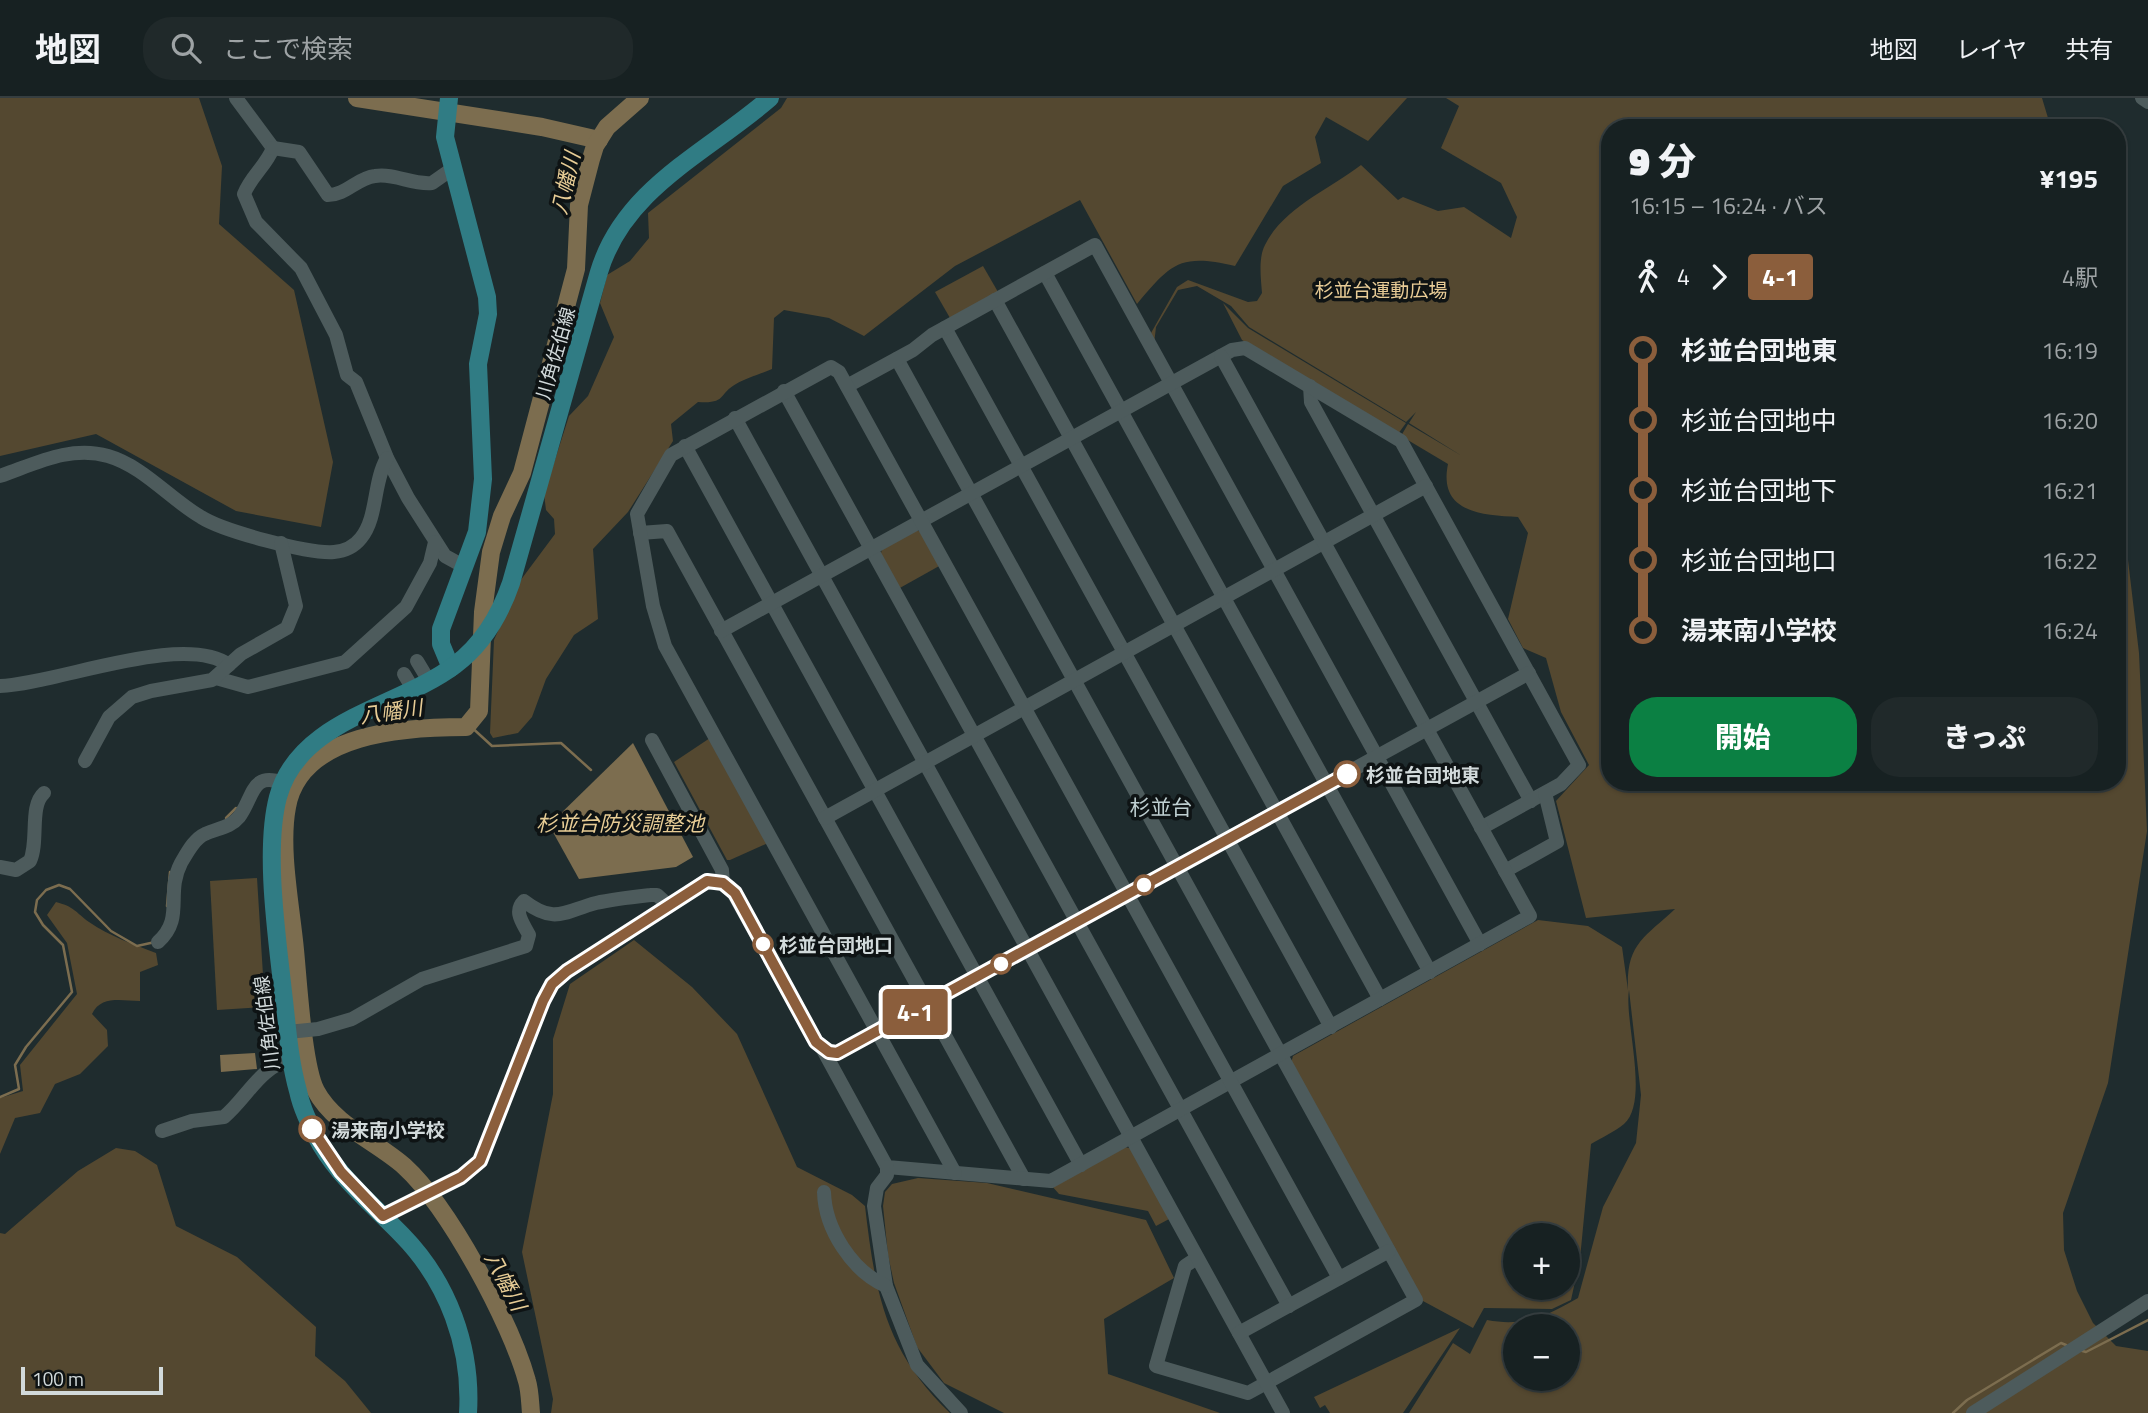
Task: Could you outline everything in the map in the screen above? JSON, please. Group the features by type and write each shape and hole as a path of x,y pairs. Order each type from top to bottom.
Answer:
{"main road":[{"name":"川角佐伯線","path":"468,1413 464,1352 449,1303 423,1258 389,1213 341,1172 320,1144 301,1104 291,1060 291,1032 274,893 275,811 283,783 297,759 313,743 408,682 429,681 451,668 467,654 499,613 511,583 609,244 624,219 644,196 770,98"},
{"path":"448,108 446,137 487,298 488,314 478,364 483,479 477,531 441,629 441,644 451,668"}],"street":[{"path":"236,98 274,148 299,152 328,195 338,195 359,180 372,176 386,175 420,184 432,183 453,169"},
{"path":"2143,98 2148,102"},
{"path":"274,148 269,159 250,179 244,194 256,222 301,268 336,335 347,375 356,382 387,458 445,556 465,567"},
{"path":"847,386 1095,245 1480,944"},
{"path":"1045,273 1430,972"},
{"path":"995,300 1380,999"},
{"path":"945,328 1331,1027"},
{"path":"721,631 1171,383 1221,356 1245,348 1399,439 1579,765 1561,784 1481,828"},
{"path":"887,1167 1051,1181 1530,916 1221,356"},
{"path":"897,359 1416,1300 1248,1393 1156,1366 1185,1266 1198,1258"},
{"path":"956,1173 665,646 653,606 640,533 639,510 672,454 831,367 839,372 847,386 1339,1278"},
{"path":"1310,386 1311,402 1531,801"},
{"path":"784,391 1289,1306"},
{"path":"735,418 1283,1413"},
{"path":"685,446 1081,1165"},
{"path":"0,476 64,454 87,452 110,456 132,467 209,522 317,552 350,548 362,537 368,524 379,472 387,458"},
{"path":"825,818 1426,486"},
{"path":"640,533 667,531 1024,1179"},
{"path":"85,761 109,717 132,697 216,678 247,687 345,662 406,607 430,564 435,542"},
{"path":"216,678 241,654 286,628 295,614 296,597 281,543"},
{"path":"0,686 174,653 212,657 229,665"},
{"path":"417,661 429,681"},
{"path":"821,1048 837,1053 878,1032 1529,673"},
{"path":"652,740 720,865 723,883"},
{"path":"158,942 173,923 174,879 194,843 205,834 233,822 259,783 268,779 283,783"},
{"path":"0,867 16,870 30,862 36,839 37,802 44,793"},
{"path":"1505,871 1557,842 1545,793"},
{"path":"389,1213 468,1172 485,1154 543,1001 552,984 567,971 707,881 723,883 735,893 887,1167 887,1175 877,1188 874,1206 886,1286 917,1365 961,1413"},
{"path":"291,1032 318,1029 372,1010 422,979 526,946 529,935 519,915 524,901 547,914 562,915 595,903 651,894 657,895 668,905"},
{"path":"162,1131 192,1121 224,1117 253,1084 278,1064 291,1060"},
{"path":"824,1192 826,1212 832,1228 861,1271 886,1286"},
{"path":"1239,1333 1388,1251"},
{"path":"1973,1413 2148,1300"}],"green space":[{"path":"0,98 199,98 222,166 219,224 294,290 333,462 321,527 236,511 96,434 0,456"},
{"path":"787,98 1407,98 1368,141 1326,117 1315,137 1321,163 1283,186 1235,266 1201,261 1178,265 1159,279 1137,304 1080,200 955,266 864,336 829,318 784,310 774,318 772,369 736,384 718,400 698,402 671,424 673,441 628,512 593,549 598,619 574,635 546,679 532,717 518,733 493,738 490,733 494,640 520,581 555,534 554,519 546,510 544,494 569,416 588,396 614,337 600,303 607,275 630,261 649,238 648,213 781,108"},
{"name":"杉並台運動広場","path":"1446,98 2042,98 2048,119 1601,119 1601,791 2126,791 2126,543 2139,653 2147,831 2108,1083 2063,1213 2064,1250 2077,1291 2093,1323 2116,1346 2148,1351 2148,1413 1409,1413 1453,1343 1470,1354 1487,1320 1503,1322 1503,1391 1580,1391 1580,1314 1546,1314 1574,1300 1580,1300 1580,1291 1603,1207 1636,1143 1641,1095 1629,990 1635,1098 1631,1113 1624,1124 1591,1144 1580,1259 1580,1223 1503,1223 1503,1300 1571,1300 1552,1309 1484,1308 1473,1328 1423,1301 1291,1063 1293,1056 1538,920 1588,926 1622,947 1628,990 1630,962 1639,943 1675,909 1586,918 1556,801 1589,765 1561,712 1546,658 1523,648 1508,619 1528,533 1518,517 1477,512 1456,502 1450,493 1447,480 1448,464 1401,436 1408,424 1462,456 1409,423 1416,412 1406,422 1249,327 1231,306 1197,286 1178,290 1156,327 1154,344 1151,333 1177,287 1188,280 1248,302 1257,301 1262,293 1261,256 1273,232 1283,220 1308,200 1361,165 1398,200 1403,197 1438,211 1464,207 1511,238 1517,217 1501,183 1441,148 1459,106"},
{"path":"983,266 998,292 950,318 935,292"},
{"path":"1223,303 1248,328 1406,423 1398,434 1242,340"},
{"path":"916,530 924,533 941,565 898,589 880,557 882,549"},
{"path":"710,738 768,843 730,860 727,860 674,762"},
{"path":"257,878 265,1007 217,1010 210,881"},
{"path":"56,902 71,908 105,931 156,953 158,965 140,972 140,1001 113,1000 96,1008 92,1014 107,1030 108,1046 80,1074 55,1084 40,1113 15,1118 0,1154 0,1098 23,1091 20,1065 77,994 67,943 47,915"},
{"path":"634,940 692,987 737,1034 797,1167 852,1195 865,1206 879,1293 897,1343 928,1390 950,1413 551,1413 553,1399 522,1252 553,1094 553,1039 570,984"},
{"path":"1125,1147 1133,1149 1171,1218 1156,1226 1148,1211 1059,1194 1051,1185"},
{"path":"116,1148 135,1151 157,1165 176,1226 237,1257 316,1327 315,1356 345,1381 371,1413 0,1413 0,1233 5,1234 78,1171"},
{"path":"918,1178 987,1183 1146,1220 1174,1278 1104,1319 1108,1374 1220,1413 1004,1413 944,1383 917,1347 894,1283 888,1255 883,1206 885,1192 892,1184"},
{"path":"1460,1328 1403,1413 1330,1413 1325,1405 1320,1408 1314,1397"}],"water":[{"name":"杉並台防災調整池","path":"633,743 693,857 676,867 579,879 549,825"},
{"path":"255,1053 257,1069 221,1072 220,1055"}],"waterway":[{"path":"357,98 542,127 599,140"},
{"name":"八幡川","path":"531,1413 527,1381 507,1329 476,1267 440,1209 404,1166 334,1114 316,1091 311,1079 302,1023 286,878 285,823 287,807 296,782 312,763 334,749 359,739 387,733 466,727 479,711 483,612 491,552 502,516 522,473 576,269 579,205 591,159 595,146 607,127 640,98"},
{"path":"468,724 492,746 561,743 591,770"},
{"path":"226,818 236,808"},
{"path":"167,906 170,872"},
{"path":"0,1097 19,1089 15,1065 26,1047 72,992 63,945 43,925 35,912 37,900 46,890 59,885 70,889 111,931 137,946 155,942"},
{"path":"2079,1350 2086,1352 2148,1320"},
{"path":"1953,1413 1967,1400 2061,1343 2066,1345"}],"bus line":[{"name":"4-1","path":"312,1129 330,1159 383,1216 468,1172 485,1154 543,1001 552,984 567,971 707,881 723,883 735,893 816,1042 821,1048 837,1053 1347,774"}],"place":[{"name":"杉並台団地東","path":"1347,774"},
{"name":"杉並台団地口","path":"763,944"},
{"name":"湯来南小学校","path":"312,1129"}],"district":[{"name":"杉並台","path":"1161,807"}]}
